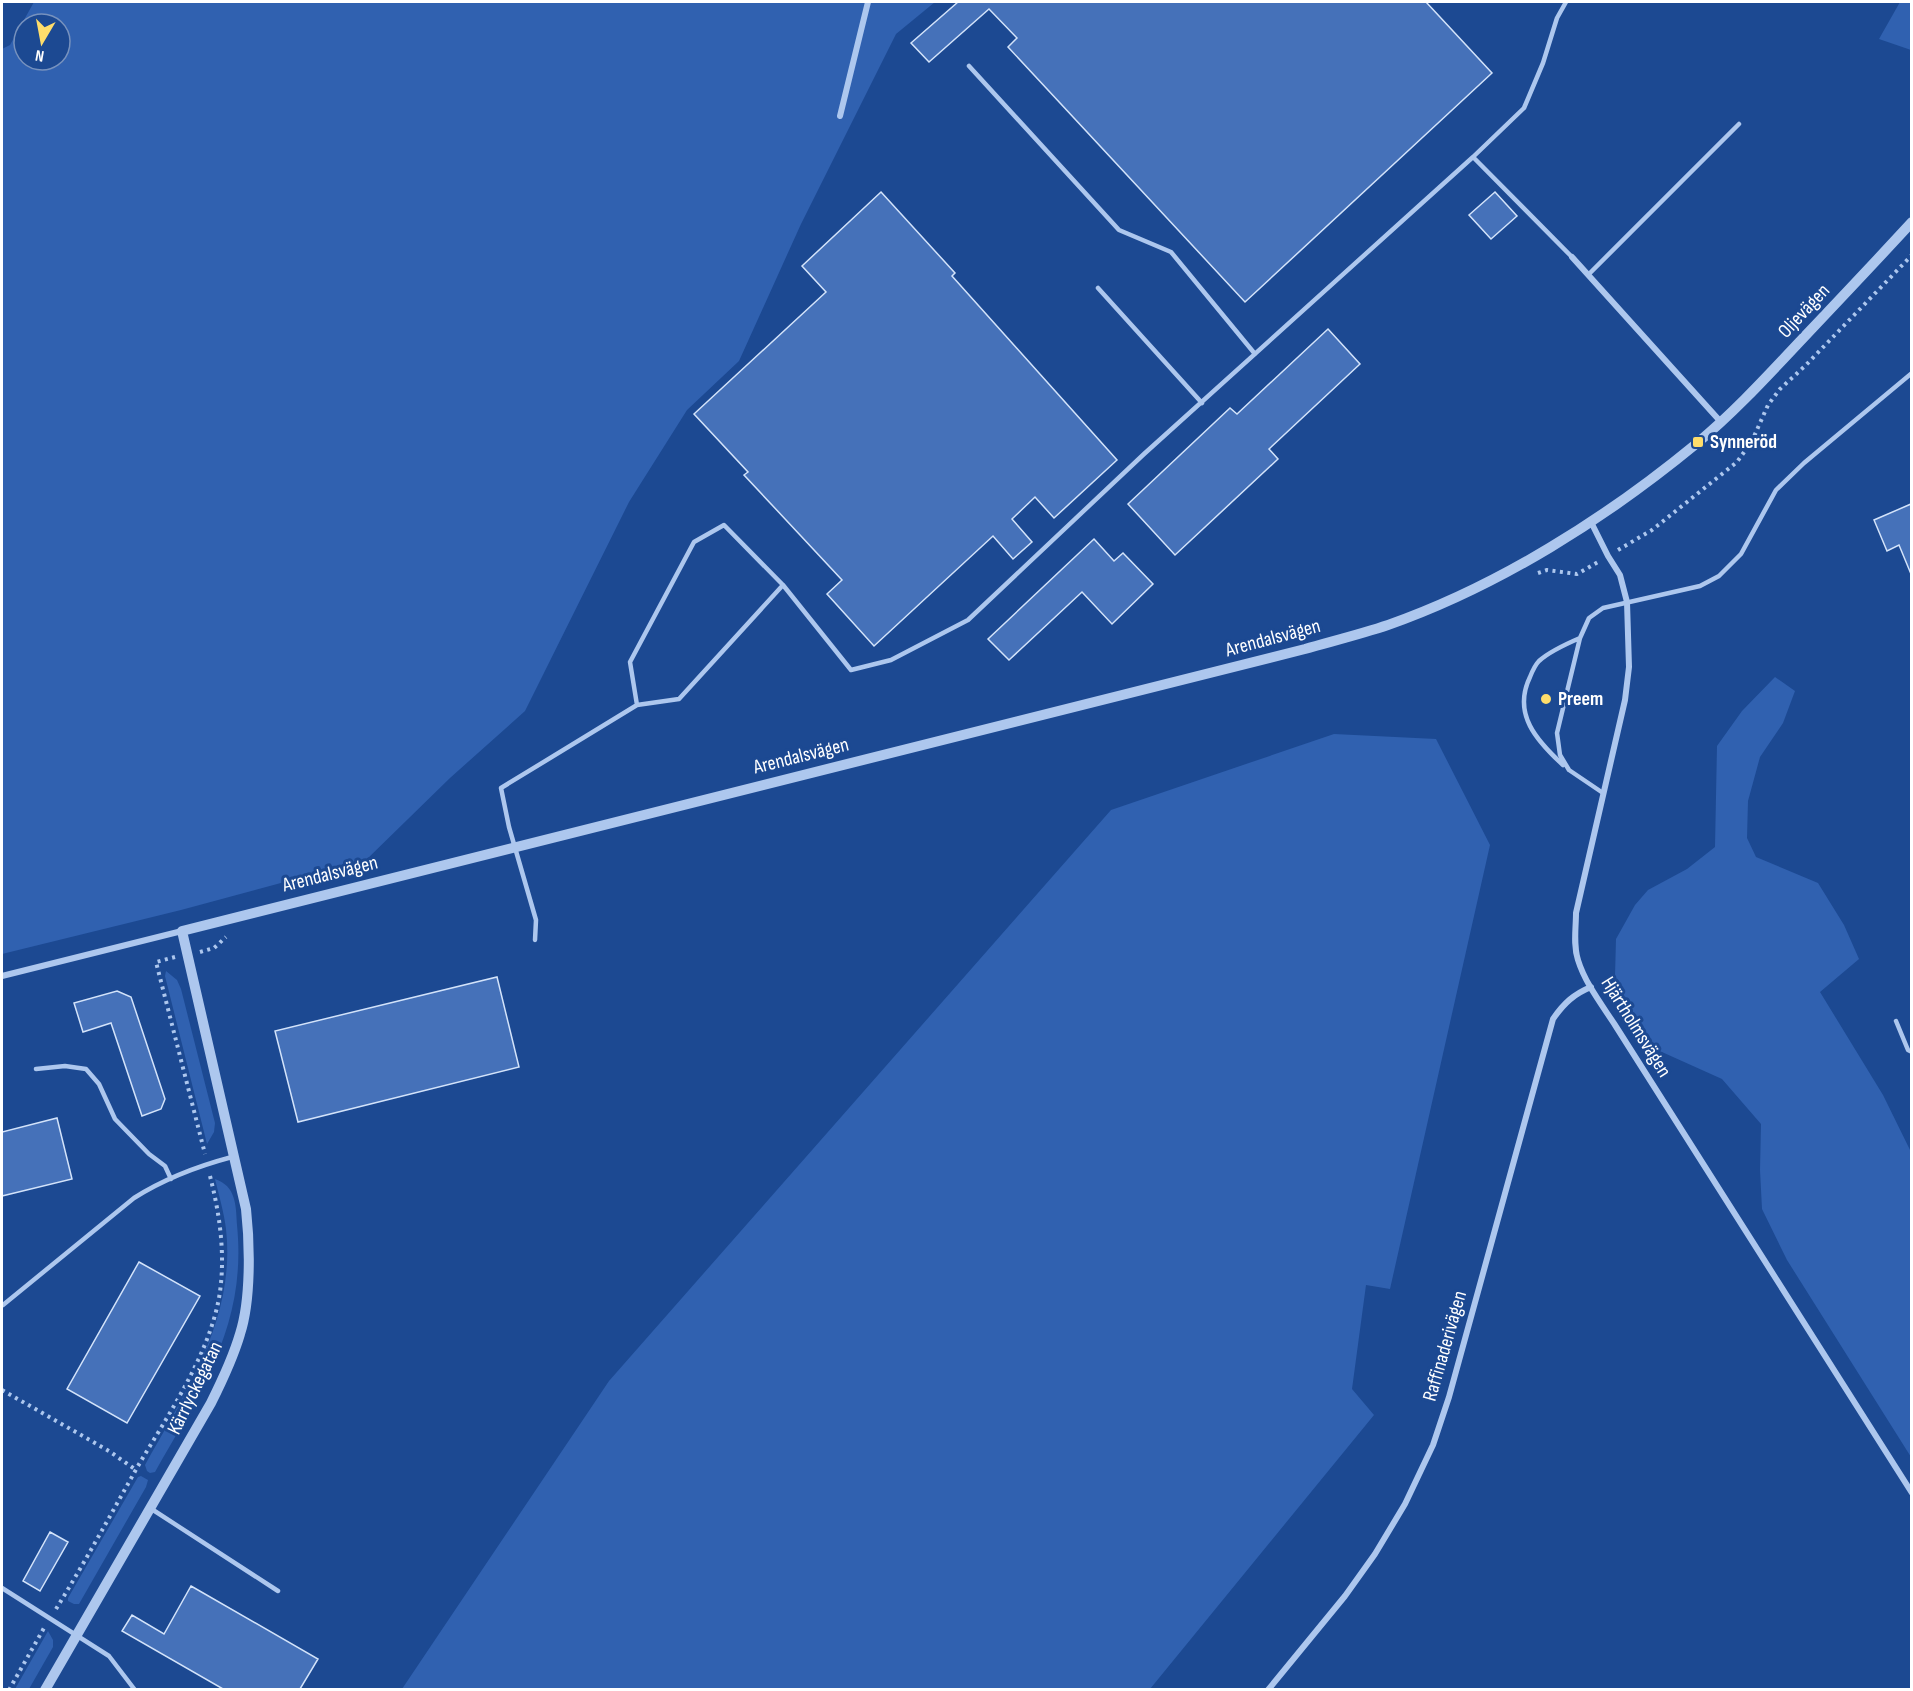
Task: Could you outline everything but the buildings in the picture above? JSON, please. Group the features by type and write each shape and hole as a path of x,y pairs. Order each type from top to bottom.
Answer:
{"street":[{"path":"840,116 868,2"},
{"name":"Oljevägen","path":"1591,522 1654,477 1720,422 1777,367 1911,222"},
{"path":"1572,257 1720,422"},
{"name":"Hjärtholmsvägen","path":"1591,522 1620,575 1627,602 1629,667 1624,700 1576,913 1577,958 1591,987 1911,1493"},
{"name":"Arendalsvägen","path":"2,976 1254,662 1368,631 1454,598 1516,566 1591,522"},
{"name":"Kärrlyckegatan","path":"45,1689 211,1403 241,1332 250,1238 246,1209 182,931"},
{"name":"Raffinaderivägen","path":"1268,1689 1345,1596 1375,1554 1405,1504 1433,1445 1452,1385 1553,1019 1574,994 1591,987"}],"lane":[{"path":"638,705 630,662 694,542 724,525 783,585 851,670 891,660 968,620 1524,108 1543,63 1557,18 1566,2"},
{"path":"969,66 1119,230 1171,252 1255,354"},
{"path":"1588,275 1739,124"},
{"path":"1473,157 1572,257"},
{"path":"1098,288 1202,403"},
{"path":"1569,770 1560,755 1557,733 1580,638 1589,618 1603,608 1700,586 1719,576 1741,554 1776,490 1804,463 1901,384 1911,373"},
{"path":"535,940 536,920 509,827 501,788 638,705 679,699 783,585"},
{"path":"1580,638 1560,647 1537,662 1525,687 1523,706 1533,733 1548,750 1569,770 1603,793"},
{"path":"1896,1022 1911,1052"},
{"path":"36,1069 65,1066 86,1069 99,1084 115,1119 149,1154 165,1166 171,1179"},
{"path":"3,1305 134,1197 154,1185 207,1163 235,1157"},
{"path":"150,1508 278,1591"},
{"path":"2,1588 109,1656 135,1689"}],"path":[{"path":"1535,575 1547,570 1577,574 1652,530 1737,462 1752,441 1768,405 1780,389 1911,255"},
{"path":"9,1689 181,1392 217,1307 223,1257 214,1189 156,962 210,950 231,933"},
{"path":"2,1390 109,1451 136,1470"}],"shaded area":[{"path":"34,2 935,2 896,34 801,224 739,361 687,410 629,502 525,711 450,778 366,860 181,910 2,954 2,49 12,41 12,72 72,72 72,12 28,12"},
{"path":"1900,2 1911,2 1911,50 1879,39"},
{"path":"1775,677 1795,691 1783,723 1760,757 1748,801 1747,838 1756,857 1818,883 1844,925 1859,959 1820,992 1883,1095 1911,1152 1911,1457 1787,1260 1762,1209 1761,1124 1722,1079 1653,1048 1620,998 1615,976 1616,939 1635,905 1648,890 1687,869 1715,847 1717,746 1742,711"},
{"path":"1334,734 1436,739 1490,845 1390,1289 1366,1285 1352,1389 1374,1415 1150,1689 402,1689 609,1381 1111,810"},
{"path":"166,971 177,980 181,989 215,1123 214,1132 207,1144 165,976"},
{"path":"215,1179 227,1186 234,1197 238,1261 235,1294 228,1325 204,1383 155,1472 150,1473 145,1465 205,1353 216,1323 223,1293 227,1262 226,1229"},
{"path":"141,1476 148,1480 146,1487 79,1604 68,1601 138,1477"},
{"path":"48,1631 53,1640 53,1647 29,1689 15,1689"}],"place":[{"name":"Synneröd","path":"1698,442"},
{"name":"Preem","path":"1546,699"}]}
